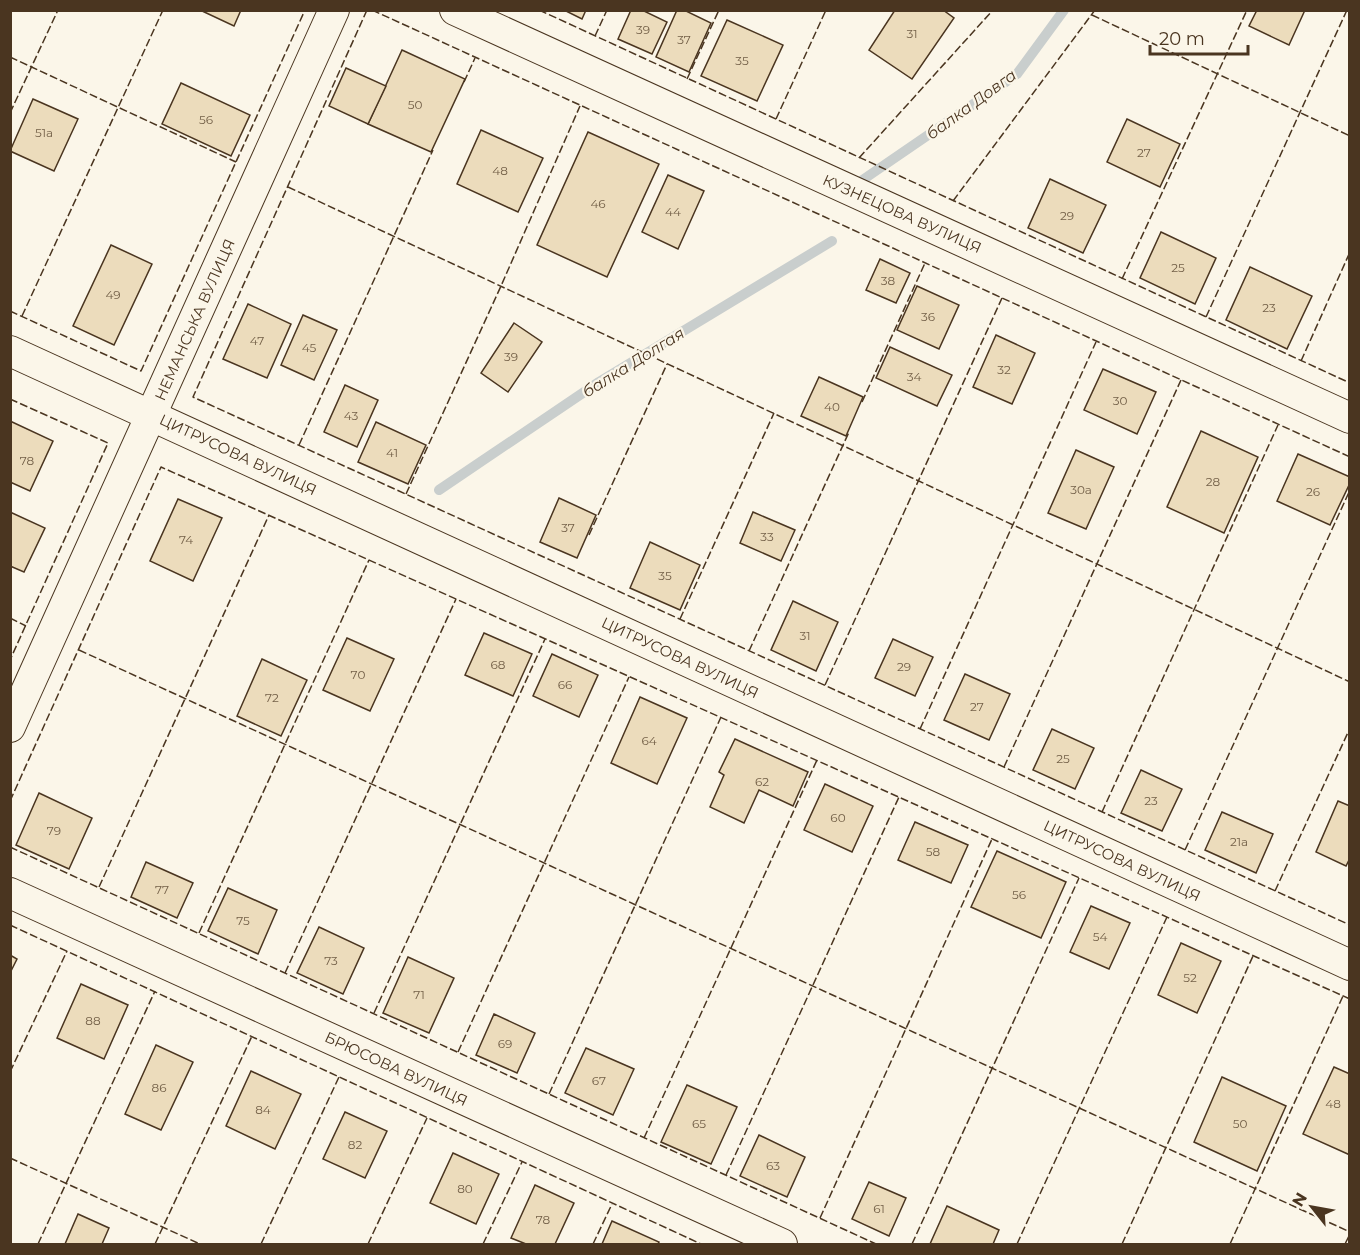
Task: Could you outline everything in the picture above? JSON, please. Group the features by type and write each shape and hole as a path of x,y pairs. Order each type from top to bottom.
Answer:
{"street":[{"name":"НЕМАНСЬКА ВУЛИЦЯ","path":"10,727 334,10"},
{"name":"КУЗНЕЦОВА ВУЛИЦЯ","path":"455,10 1350,417"},
{"name":"ЦИТРУСОВА ВУЛИЦЯ","path":"10,351 1350,965"},
{"name":"БРЮСОВА ВУЛИЦЯ","path":"10,893 782,1245"}],"building":[{"path":"200,10 241,10 234,26"},
{"path":"564,10 586,10 582,19"},
{"path":"631,10 642,10 667,22 652,54 618,39"},
{"path":"677,10 684,10 711,23 689,72 656,57"},
{"path":"895,10 943,10 954,18 912,79 869,50"},
{"path":"1257,10 1305,10 1289,45 1249,26"},
{"path":"727,20 783,45 757,101 701,76"},
{"path":"402,50 465,79 431,152 368,124"},
{"path":"346,68 386,86 368,124 329,106"},
{"path":"181,83 250,115 231,156 162,124"},
{"path":"33,99 78,119 54,171 10,151"},
{"path":"1127,119 1180,144 1160,187 1107,162"},
{"path":"481,130 543,158 518,212 457,184"},
{"path":"588,132 659,164 607,277 537,245"},
{"path":"668,175 704,191 678,249 642,232"},
{"path":"1050,179 1106,205 1083,253 1028,228"},
{"path":"1161,232 1216,258 1195,304 1140,278"},
{"path":"111,245 152,264 114,345 73,326"},
{"path":"880,259 910,273 896,303 866,290"},
{"path":"1250,267 1312,296 1287,349 1226,320"},
{"path":"917,286 959,305 939,349 897,330"},
{"path":"248,304 291,324 267,378 223,359"},
{"path":"303,315 337,330 314,380 281,365"},
{"path":"514,323 542,342 508,392 481,373"},
{"path":"996,335 1035,353 1012,404 973,387"},
{"path":"890,347 952,375 937,406 876,378"},
{"path":"1103,369 1156,392 1137,434 1084,410"},
{"path":"819,377 863,397 846,436 801,416"},
{"path":"345,385 378,400 357,447 324,432"},
{"path":"10,421 53,441 30,491 10,482"},
{"path":"376,422 426,445 408,484 358,462"},
{"path":"1201,431 1258,457 1224,533 1167,507"},
{"path":"1076,450 1114,467 1086,529 1048,513"},
{"path":"1298,454 1350,477 1350,483 1330,525 1277,501"},
{"path":"559,498 596,515 577,558 540,542"},
{"path":"178,499 222,518 193,581 150,561"},
{"path":"10,512 45,528 24,572 10,566"},
{"path":"753,512 795,530 781,561 740,543"},
{"path":"650,542 700,565 680,610 630,588"},
{"path":"793,601 838,622 816,671 771,650"},
{"path":"484,633 532,654 513,696 465,675"},
{"path":"347,638 394,659 370,711 323,690"},
{"path":"893,639 933,657 915,696 875,678"},
{"path":"552,654 598,675 579,717 533,696"},
{"path":"262,659 307,680 281,736 237,716"},
{"path":"965,674 1010,694 989,740 944,720"},
{"path":"640,697 687,718 657,784 611,763"},
{"path":"1052,729 1094,748 1075,789 1033,770"},
{"path":"735,739 808,772 793,806 759,790 744,823 710,807 724,775 719,772"},
{"path":"1141,770 1182,789 1162,831 1121,813"},
{"path":"825,784 873,806 852,852 804,830"},
{"path":"39,793 92,818 69,869 16,845"},
{"path":"1338,801 1350,806 1350,858 1346,866 1316,852"},
{"path":"1222,812 1273,834 1256,873 1205,850"},
{"path":"915,822 968,845 951,883 898,860"},
{"path":"997,851 1066,882 1041,938 971,907"},
{"path":"146,862 193,883 177,918 131,897"},
{"path":"228,888 277,910 258,954 208,931"},
{"path":"1091,906 1130,923 1109,969 1070,952"},
{"path":"319,927 364,948 343,994 297,973"},
{"path":"1181,943 1221,961 1197,1013 1158,995"},
{"path":"10,955 17,959 10,973"},
{"path":"408,957 454,978 429,1033 383,1013"},
{"path":"81,984 128,1005 104,1059 57,1038"},
{"path":"494,1014 535,1033 517,1073 476,1055"},
{"path":"156,1045 193,1062 161,1130 125,1114"},
{"path":"586,1048 634,1069 613,1115 565,1093"},
{"path":"1334,1067 1350,1074 1350,1155 1303,1134"},
{"path":"251,1071 301,1094 275,1149 226,1126"},
{"path":"1222,1077 1286,1106 1257,1171 1194,1142"},
{"path":"687,1085 737,1107 711,1164 661,1142"},
{"path":"345,1112 387,1131 365,1178 323,1159"},
{"path":"759,1135 805,1157 787,1197 740,1176"},
{"path":"453,1153 499,1174 476,1224 430,1203"},
{"path":"869,1182 906,1198 889,1236 852,1219"},
{"path":"535,1185 574,1203 555,1244 526,1244 511,1238"},
{"path":"947,1206 999,1230 993,1244 930,1244"},
{"path":"78,1214 109,1228 102,1244 65,1244"},
{"path":"612,1221 659,1242 658,1244 602,1244"}],"waterway":[{"name":"балка Довга","path":"861,181 1017,74 1064,10"},
{"name":"балка Долгая","path":"439,490 599,382 832,241"}],"fence":[{"path":"10,113 58,10"},
{"path":"22,316 163,10"},
{"path":"10,311 141,371 305,10"},
{"path":"367,10 193,397 1350,925"},
{"path":"372,10 1350,457"},
{"path":"539,10 1350,383"},
{"path":"595,36 607,10"},
{"path":"687,79 719,10"},
{"path":"776,119 826,10"},
{"path":"859,158 993,10"},
{"path":"953,201 1095,10"},
{"path":"1122,279 1247,10"},
{"path":"1206,317 1347,10"},
{"path":"1092,15 1350,136"},
{"path":"10,57 236,162"},
{"path":"464,82 475,58"},
{"path":"406,494 580,106"},
{"path":"299,445 433,150"},
{"path":"288,187 1350,682"},
{"path":"1301,361 1350,252"},
{"path":"862,402 925,263"},
{"path":"825,685 1002,298"},
{"path":"920,729 1096,342"},
{"path":"589,535 667,364"},
{"path":"1004,767 1181,380"},
{"path":"10,399 108,443 10,660"},
{"path":"680,619 774,413"},
{"path":"1102,812 1278,425"},
{"path":"749,651 849,432"},
{"path":"10,801 161,467 1350,999"},
{"path":"1185,850 1350,490"},
{"path":"99,887 269,515"},
{"path":"199,933 369,560"},
{"path":"285,973 456,599"},
{"path":"10,618 26,626"},
{"path":"374,1013 545,639"},
{"path":"79,650 1350,1232"},
{"path":"458,1052 629,677"},
{"path":"549,1094 721,717"},
{"path":"1275,891 1350,728"},
{"path":"644,1138 817,760"},
{"path":"726,1175 899,797"},
{"path":"820,1218 992,839"},
{"path":"10,847 876,1244"},
{"path":"912,1244 1079,878"},
{"path":"1017,1244 1167,917"},
{"path":"10,925 701,1244"},
{"path":"10,1072 67,951"},
{"path":"1122,1244 1253,956"},
{"path":"38,1244 155,991"},
{"path":"1230,1244 1343,996"},
{"path":"155,1244 252,1036"},
{"path":"261,1244 339,1077"},
{"path":"368,1244 427,1118"},
{"path":"10,1158 200,1244"},
{"path":"483,1244 522,1162"},
{"path":"593,1244 612,1204"},
{"path":"1345,1244 1350,1234"}]}
